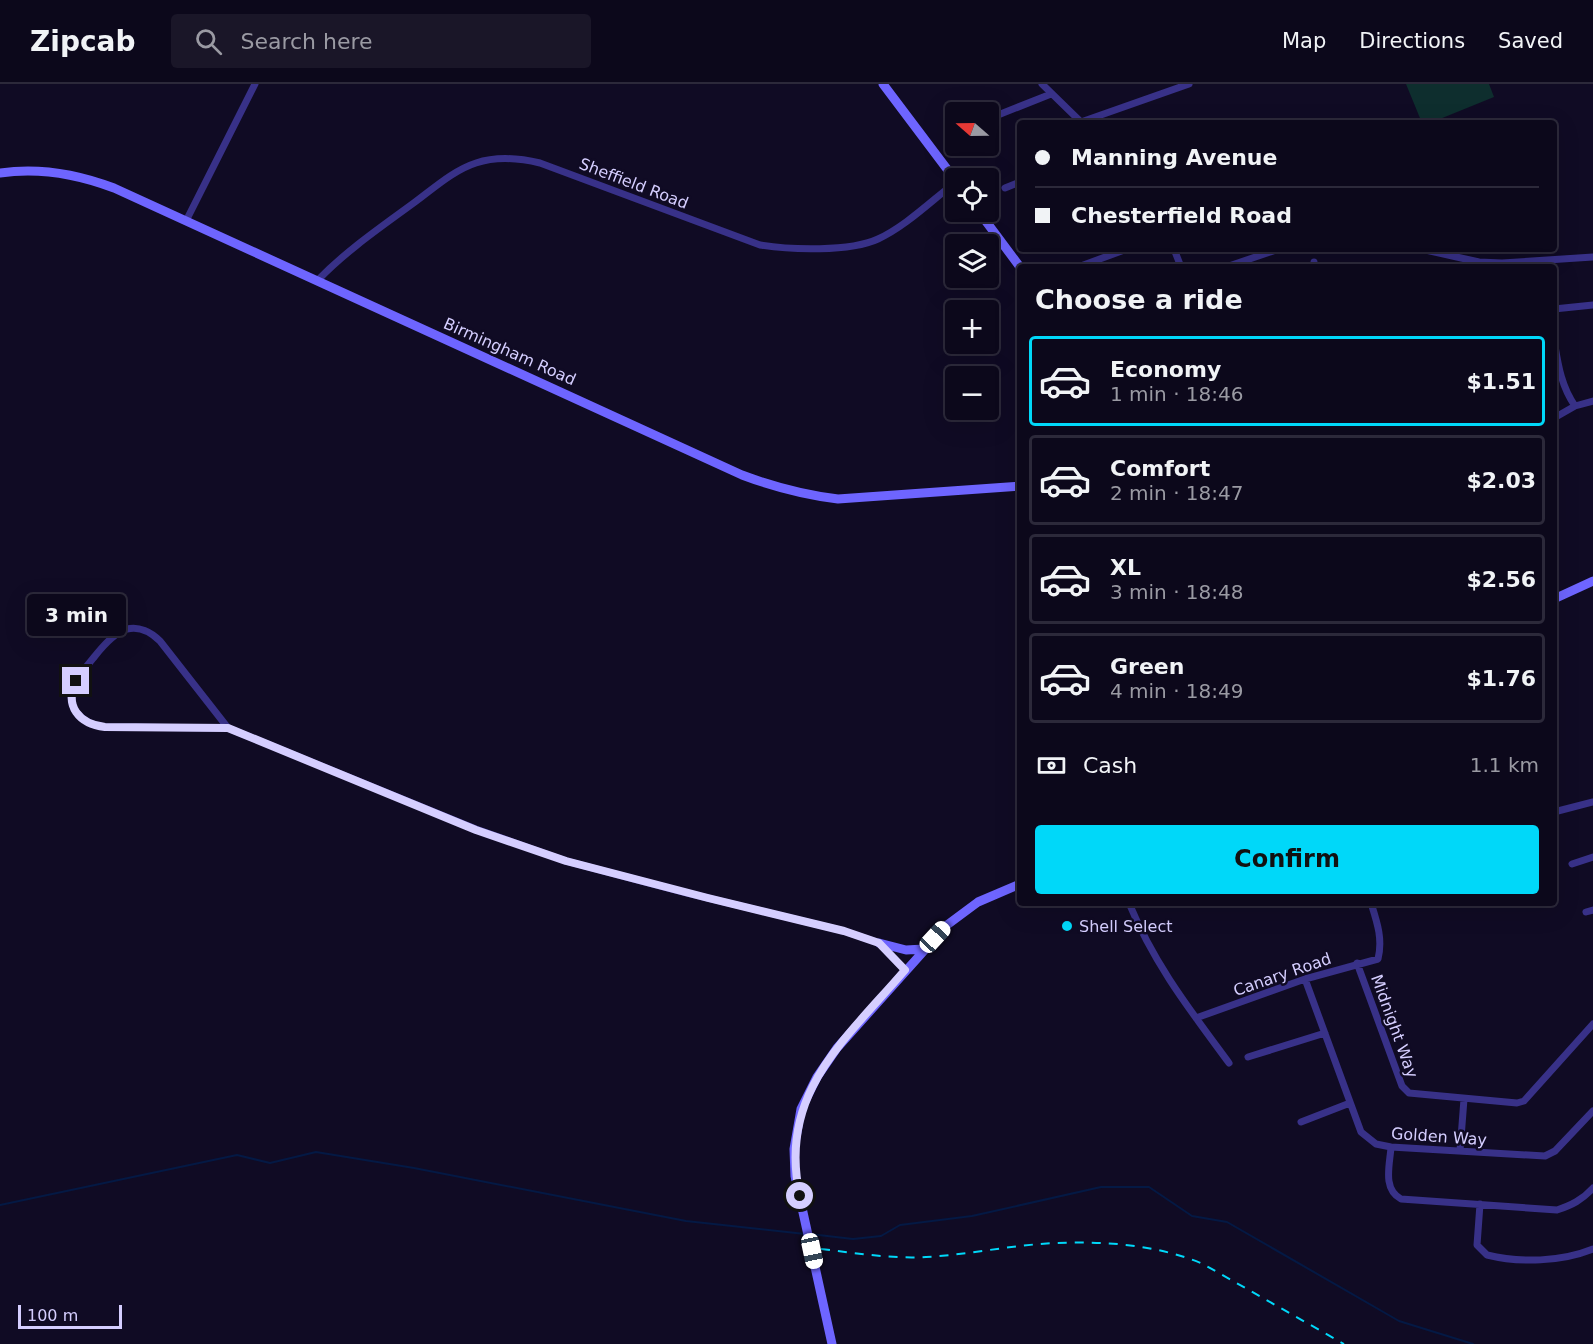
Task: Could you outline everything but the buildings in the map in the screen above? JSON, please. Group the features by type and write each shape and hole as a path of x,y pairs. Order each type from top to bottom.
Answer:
{"street":[{"path":"187,219 255,84"},
{"path":"883,84 946,168"},
{"path":"1042,84 1078,120"},
{"path":"1089,120 1189,84"},
{"path":"999,114 1051,93"},
{"name":"Sheffield Road","path":"318,280 338,259 446,180 467,166 486,160 514,159 540,163 760,245 774,248 859,246 893,231 945,190"},
{"name":"Birmingham Road","path":"0,173 41,171 84,177 114,188 187,219 742,475 776,488 838,500 1017,486"},
{"path":"1005,188 1017,183"},
{"path":"986,222 1018,264"},
{"path":"1086,264 1119,252"},
{"path":"1235,264 1270,252"},
{"path":"1434,252 1479,262 1593,257"},
{"path":"1557,309 1593,305"},
{"path":"1557,355 1562,381 1575,406"},
{"path":"1557,416 1575,406 1593,400"},
{"path":"1557,598 1593,581"},
{"path":"228,728 160,641 139,628 128,629 112,638 81,674 73,687 72,699 75,709 82,719 90,724 105,727 228,728 476,830 566,861 844,931 906,950 924,949"},
{"path":"1557,811 1593,802"},
{"path":"1572,864 1593,857"},
{"path":"832,1344 795,1176 794,1149 801,1109 817,1077 837,1048 947,925 978,902 1017,885"},
{"path":"1130,906 1159,966 1229,1063"},
{"name":"Canary Road","path":"1196,1018 1305,979 1378,958 1381,945 1380,934 1372,906"},
{"path":"879,943 905,970"},
{"name":"Midnight Way","path":"1357,963 1403,1089 1409,1093 1517,1103 1524,1101 1593,1024"},
{"name":"Golden Way","path":"1305,979 1361,1131 1376,1144 1391,1147 1545,1156 1555,1151 1592,1114"},
{"path":"1248,1057 1325,1033"},
{"path":"1460,1151 1464,1099"},
{"path":"1301,1122 1350,1103"},
{"path":"1391,1147 1389,1184 1396,1197 1401,1199 1557,1210 1578,1202 1593,1188"},
{"path":"1480,1204 1477,1245 1487,1255 1528,1259 1562,1259 1593,1249"}],"green space":[{"path":"1406,84 1489,84 1494,97 1437,120 1421,120"}],"waterway":[{"path":"0,1205 237,1155 270,1163 316,1152 414,1168 686,1221 805,1234"},
{"path":"810,1234 853,1239 881,1236 900,1225 972,1216 1101,1187 1149,1187 1192,1216 1227,1222 1399,1321 1473,1344"}],"railway":[{"path":"821,1249 913,1257 940,1256 1026,1245 1081,1242 1144,1247 1203,1264 1344,1344"}],"place":[{"name":"Shell Select","path":"1067,926"}],"route":[{"path":"76,681 72,692 75,709 85,722 95,726 228,728 476,830 566,861 844,931 879,943 905,970 837,1048 817,1077 801,1109 794,1149 795,1176 800,1196"}]}
